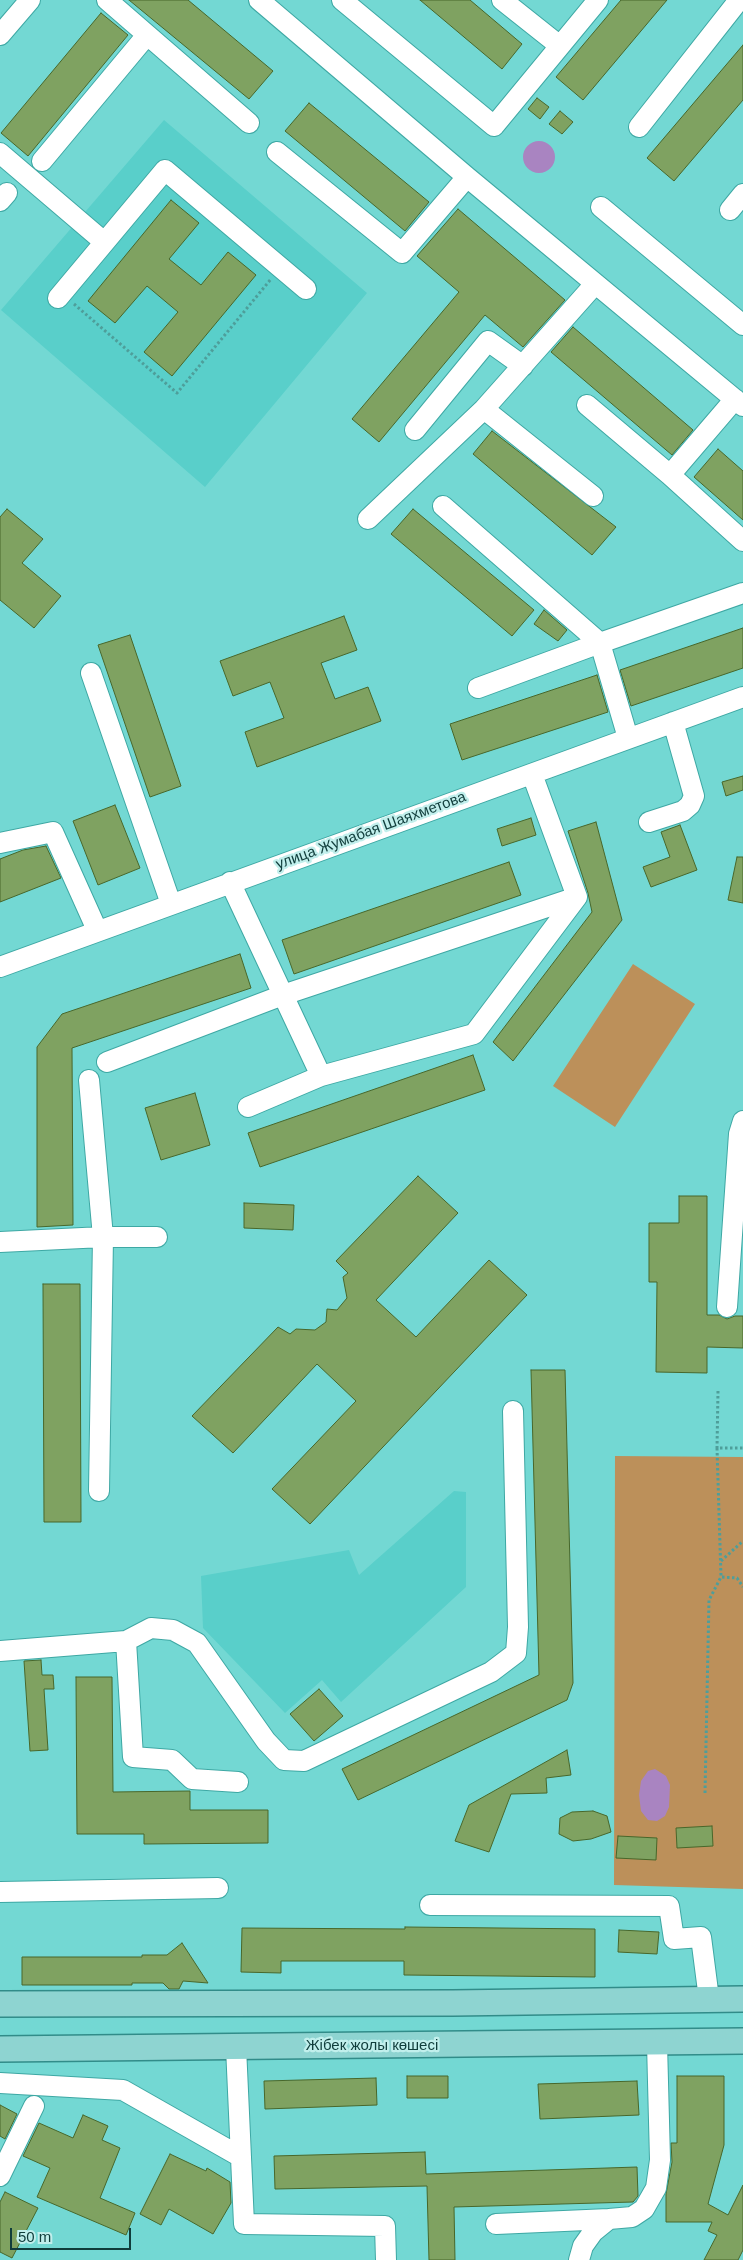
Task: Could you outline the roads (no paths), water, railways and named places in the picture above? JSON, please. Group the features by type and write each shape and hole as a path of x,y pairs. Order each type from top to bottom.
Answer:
{"main road":[{"path":"0,2004 453,2003 743,1999"},
{"name":"Жібек жолы көшесі","path":"0,2049 743,2041"}],"street":[{"path":"0,35 30,0"},
{"path":"108,0 248,123"},
{"path":"259,0 467,177 739,402 670,475"},
{"path":"342,0 494,126 598,0"},
{"path":"502,0 560,46"},
{"path":"639,127 738,2"},
{"path":"42,162 147,35"},
{"path":"277,152 402,253 467,177"},
{"path":"0,153 103,242"},
{"path":"59,295 165,170 306,290"},
{"path":"730,210 743,194"},
{"path":"601,207 742,323"},
{"path":"368,519 484,409 595,284"},
{"path":"415,430 488,341 523,366"},
{"path":"587,405 670,475 743,541"},
{"path":"484,409 593,496"},
{"path":"443,506 600,643 628,738"},
{"path":"478,688 743,593"},
{"path":"91,672 171,904"},
{"name":"улица Жумабая Шаяхметова","path":"0,966 743,697"},
{"path":"649,822 683,811 690,805 694,796 673,722"},
{"path":"532,774 577,897"},
{"path":"0,843 53,832 97,930"},
{"path":"230,882 321,1076"},
{"path":"107,1062 283,995 577,897"},
{"path":"248,1106 321,1076 474,1034 577,897"},
{"path":"89,1080 103,1237 99,1491"},
{"path":"727,1307 739,1134 743,1121"},
{"path":"0,1242 103,1237 157,1237"},
{"path":"0,1652 126,1641 151,1628 173,1630 196,1642 266,1741 284,1760 304,1761 491,1672 516,1653 518,1627 513,1412"},
{"path":"126,1641 133,1757 172,1760 192,1779 238,1782"},
{"path":"0,1892 218,1888"},
{"path":"430,1905 669,1906 674,1939 700,1937 710,1999"},
{"path":"496,2224 632,2217 644,2209 656,2188 660,2160 657,2043"},
{"path":"236,2047 244,2224 385,2226 386,2260"},
{"path":"0,2083 123,2090 241,2157"},
{"path":"0,2176 34,2106"},
{"path":"579,2260 582,2246 593,2232 609,2219"}]}
